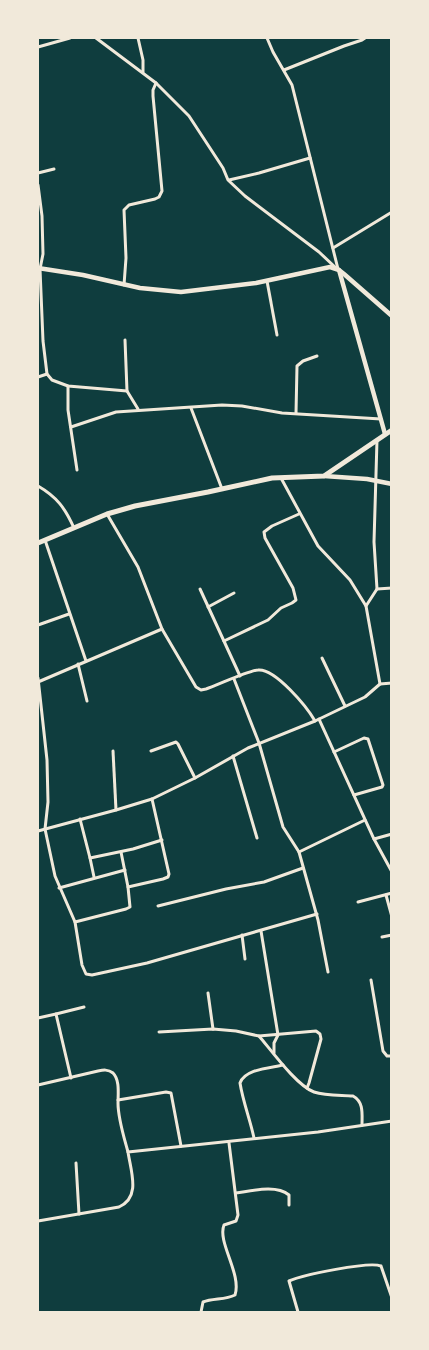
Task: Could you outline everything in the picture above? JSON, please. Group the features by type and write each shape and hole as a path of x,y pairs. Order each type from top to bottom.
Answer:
{"main road":[{"path":"38,543 107,514 146,504 222,490 266,479 324,476 392,430"}],"street":[{"path":"38,47 70,38"},
{"path":"96,38 156,83 194,123 223,168 228,180 245,196 319,252 392,316"},
{"path":"138,38 143,60 143,72"},
{"path":"267,38 292,85 297,100 338,270 385,434"},
{"path":"284,70 365,38"},
{"path":"124,285 126,258 124,210 129,205 159,197 162,191 153,96 156,83"},
{"path":"228,180 310,158"},
{"path":"38,173 54,169"},
{"path":"38,185 43,245 39,268 43,341 47,374 52,380 68,386 126,391"},
{"path":"333,248 392,212"},
{"path":"39,268 83,275 147,289 181,292 267,281 330,267 338,270"},
{"path":"267,281 277,335"},
{"path":"125,340 126,391 138,410"},
{"path":"38,341 43,341"},
{"path":"296,414 295,372 297,366 302,361 317,356"},
{"path":"38,377 47,374"},
{"path":"68,386 68,410 77,470"},
{"path":"71,427 112,413 212,405 235,405 296,414 381,419"},
{"path":"191,408 222,490"},
{"path":"366,606 377,589 374,542 377,439"},
{"path":"324,476 376,480 392,484"},
{"path":"280,477 318,546 350,580 366,606 380,684"},
{"path":"38,486 60,503 74,528"},
{"path":"107,514 138,567 162,629 196,686 201,690 260,669 273,675 306,707 314,721"},
{"path":"224,642 268,620 281,608 296,600 293,588 265,538 264,532 272,526 299,514"},
{"path":"45,540 86,661"},
{"path":"377,589 392,588"},
{"path":"200,589 240,676"},
{"path":"208,607 234,592"},
{"path":"38,625 69,614"},
{"path":"162,629 38,680 47,760 48,802 45,829 59,888 75,922 84,973 88,975 147,963 317,914"},
{"path":"322,658 345,706"},
{"path":"78,664 87,701"},
{"path":"234,679 259,743 282,827 299,852 317,914 328,972"},
{"path":"38,831 152,799 259,743 319,719 365,697 380,684 392,683"},
{"path":"319,719 374,839 392,872"},
{"path":"334,752 364,738 368,739 383,785 382,787 354,796"},
{"path":"150,751 176,742 195,778"},
{"path":"113,751 116,810"},
{"path":"233,756 258,838"},
{"path":"128,887 168,877 169,870 152,799"},
{"path":"80,819 94,877"},
{"path":"299,852 366,820"},
{"path":"374,839 392,834"},
{"path":"90,858 121,852 162,840"},
{"path":"75,922 130,907 121,852"},
{"path":"158,906 226,889 264,882 303,868"},
{"path":"59,888 125,870"},
{"path":"358,902 392,893"},
{"path":"386,894 392,917"},
{"path":"261,931 278,1035 274,1043 274,1054"},
{"path":"242,935 245,959"},
{"path":"382,937 392,935"},
{"path":"371,980 383,1051 387,1056 392,1056"},
{"path":"208,993 213,1029"},
{"path":"38,1018 84,1007"},
{"path":"56,1014 71,1078"},
{"path":"159,1032 213,1029 259,1036 314,1031 320,1034 320,1041 310,1083 307,1088"},
{"path":"259,1036 283,1065 313,1092 353,1096 358,1099 361,1102 362,1125"},
{"path":"254,1138 250,1119 245,1110 241,1080 246,1074 283,1065"},
{"path":"38,1085 106,1070 112,1072 116,1077 118,1085 118,1105 133,1183 128,1204 38,1221"},
{"path":"118,1100 166,1092 171,1093 181,1146"},
{"path":"128,1152 229,1143 254,1138 318,1132 392,1121"},
{"path":"201,1312 202,1302 229,1298 235,1295 237,1290 232,1264 222,1231 224,1225 238,1218 229,1143"},
{"path":"76,1163 79,1214"},
{"path":"236,1193 272,1189 280,1190 289,1195 289,1205"},
{"path":"298,1312 289,1280 371,1264 381,1266 392,1298"}]}
